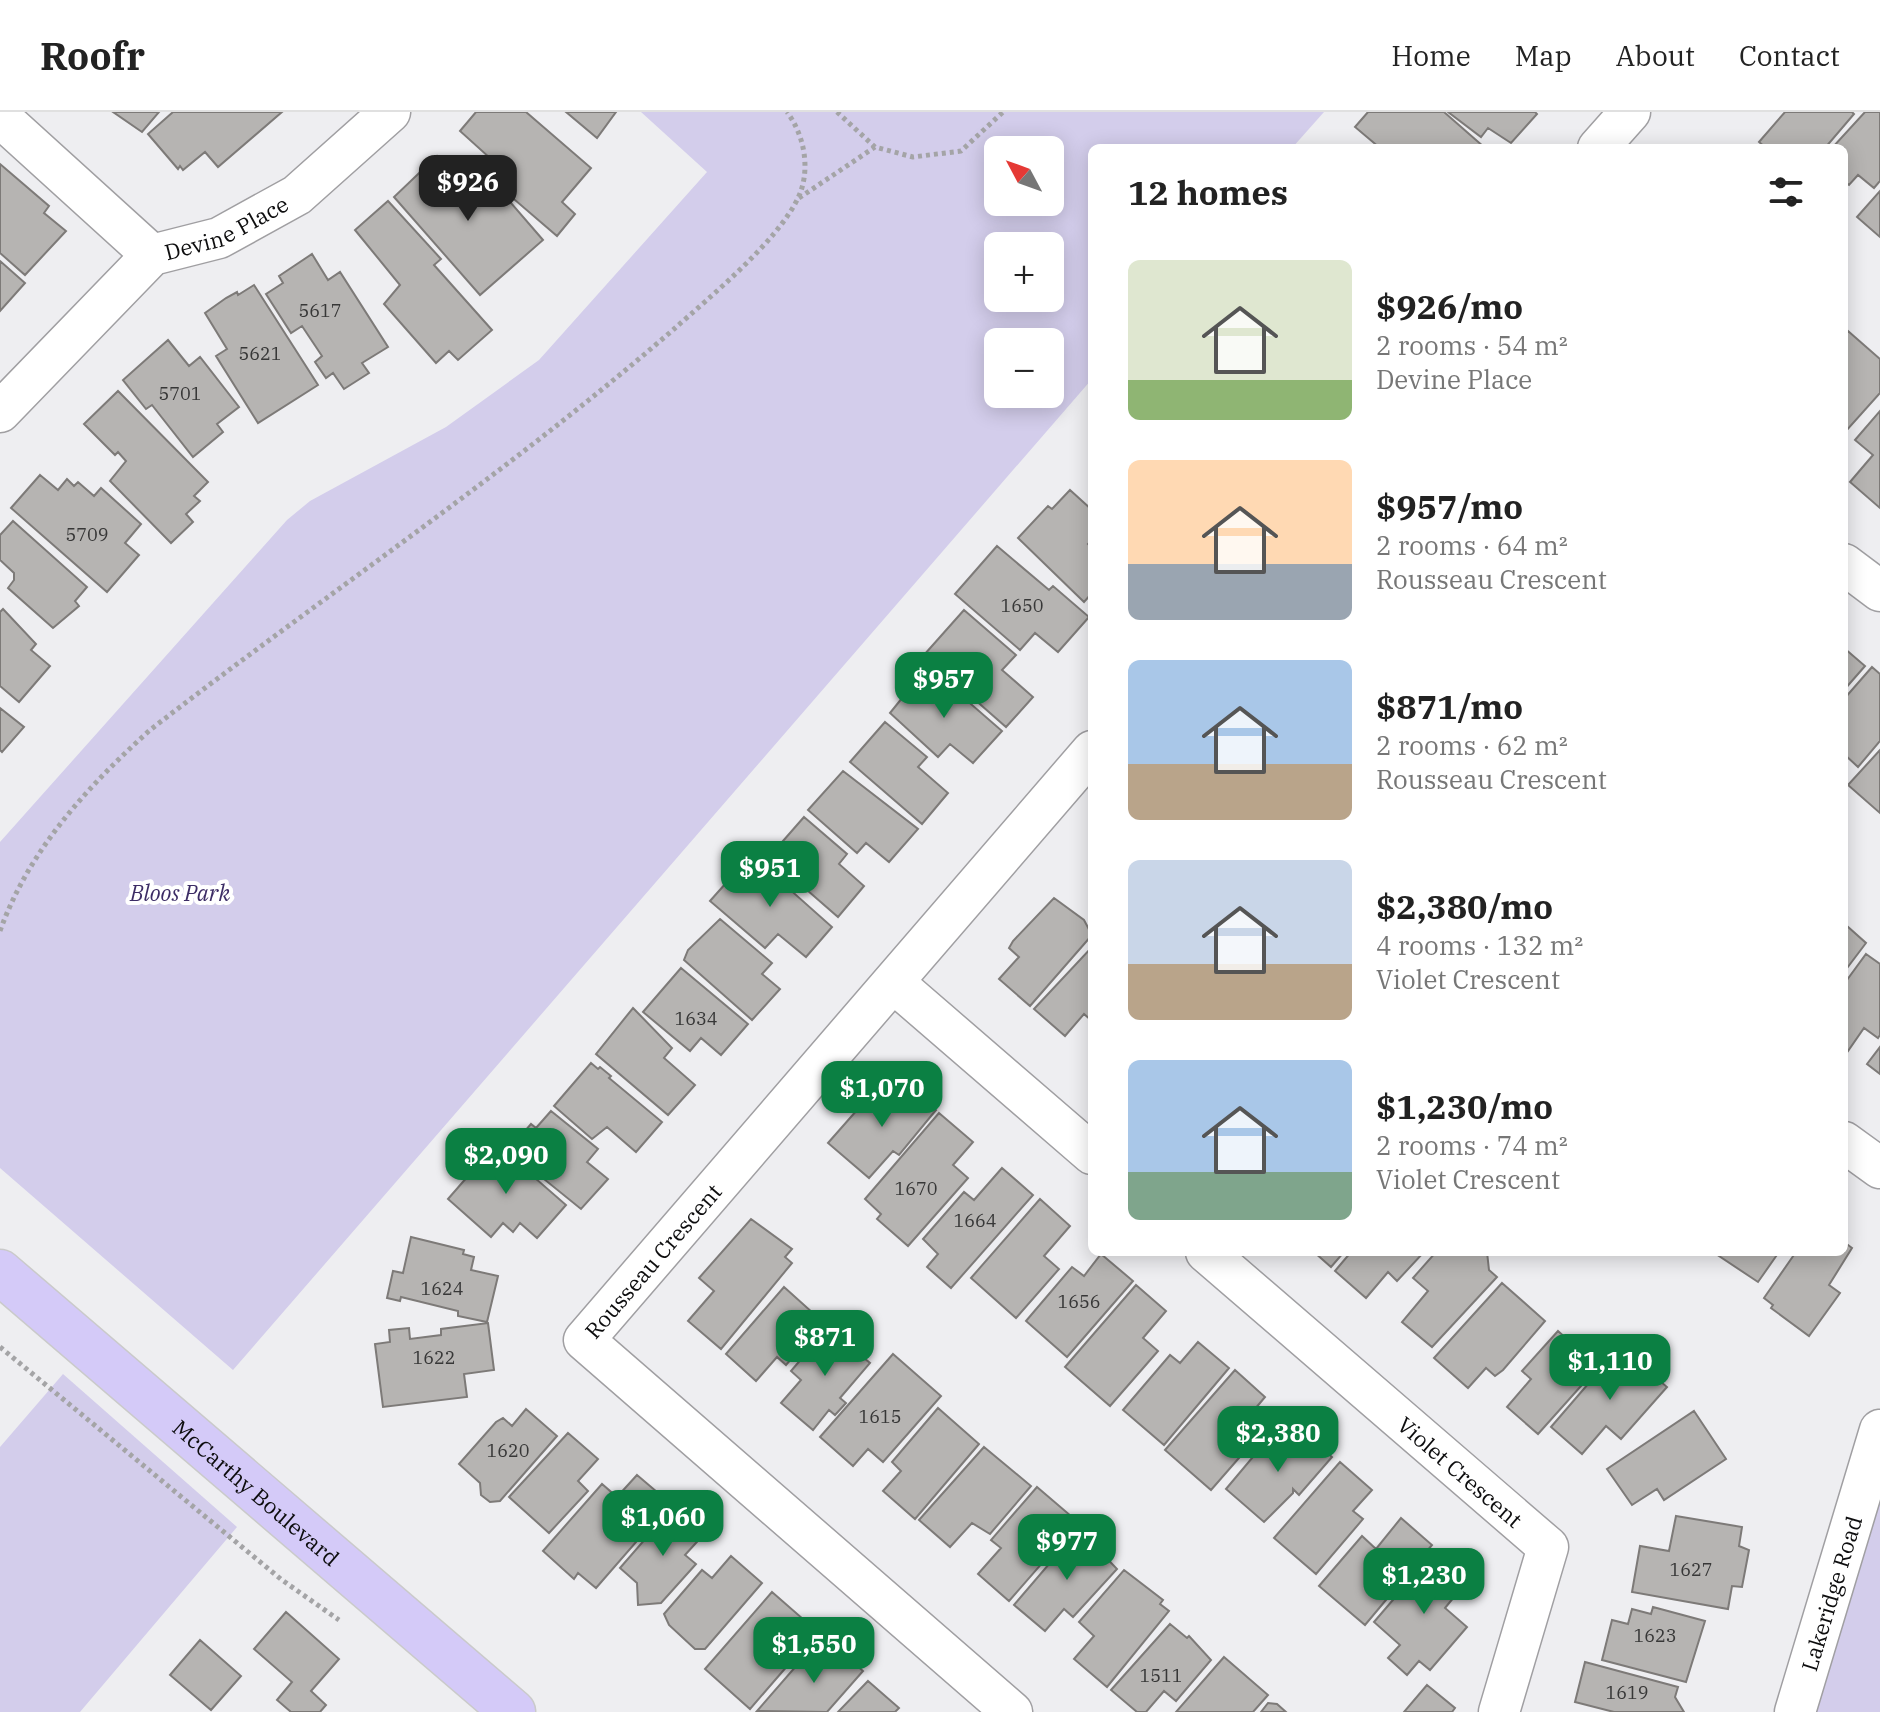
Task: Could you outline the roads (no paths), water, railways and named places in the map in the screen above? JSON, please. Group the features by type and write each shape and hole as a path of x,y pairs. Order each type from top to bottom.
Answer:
{"main road":[{"name":"McCarthy Boulevard","path":"0,1272 513,1712"}],"street":[{"name":"Devine Place","path":"0,412 152,255 219,238 297,195 390,112"},
{"path":"1602,144 1630,112"},
{"path":"0,117 152,255"},
{"path":"1848,567 1880,591"},
{"name":"Rousseau Crescent","path":"1012,1712 584,1340 1088,756"},
{"path":"894,983 1088,1151"},
{"path":"1848,1145 1880,1168"},
{"name":"Violet Crescent","path":"1211,1256 1548,1547 1499,1712"},
{"name":"Lakeridge Road","path":"1795,1712 1880,1430"}],"park label":[{"name":"Bloos Park","path":"180,892"}]}
